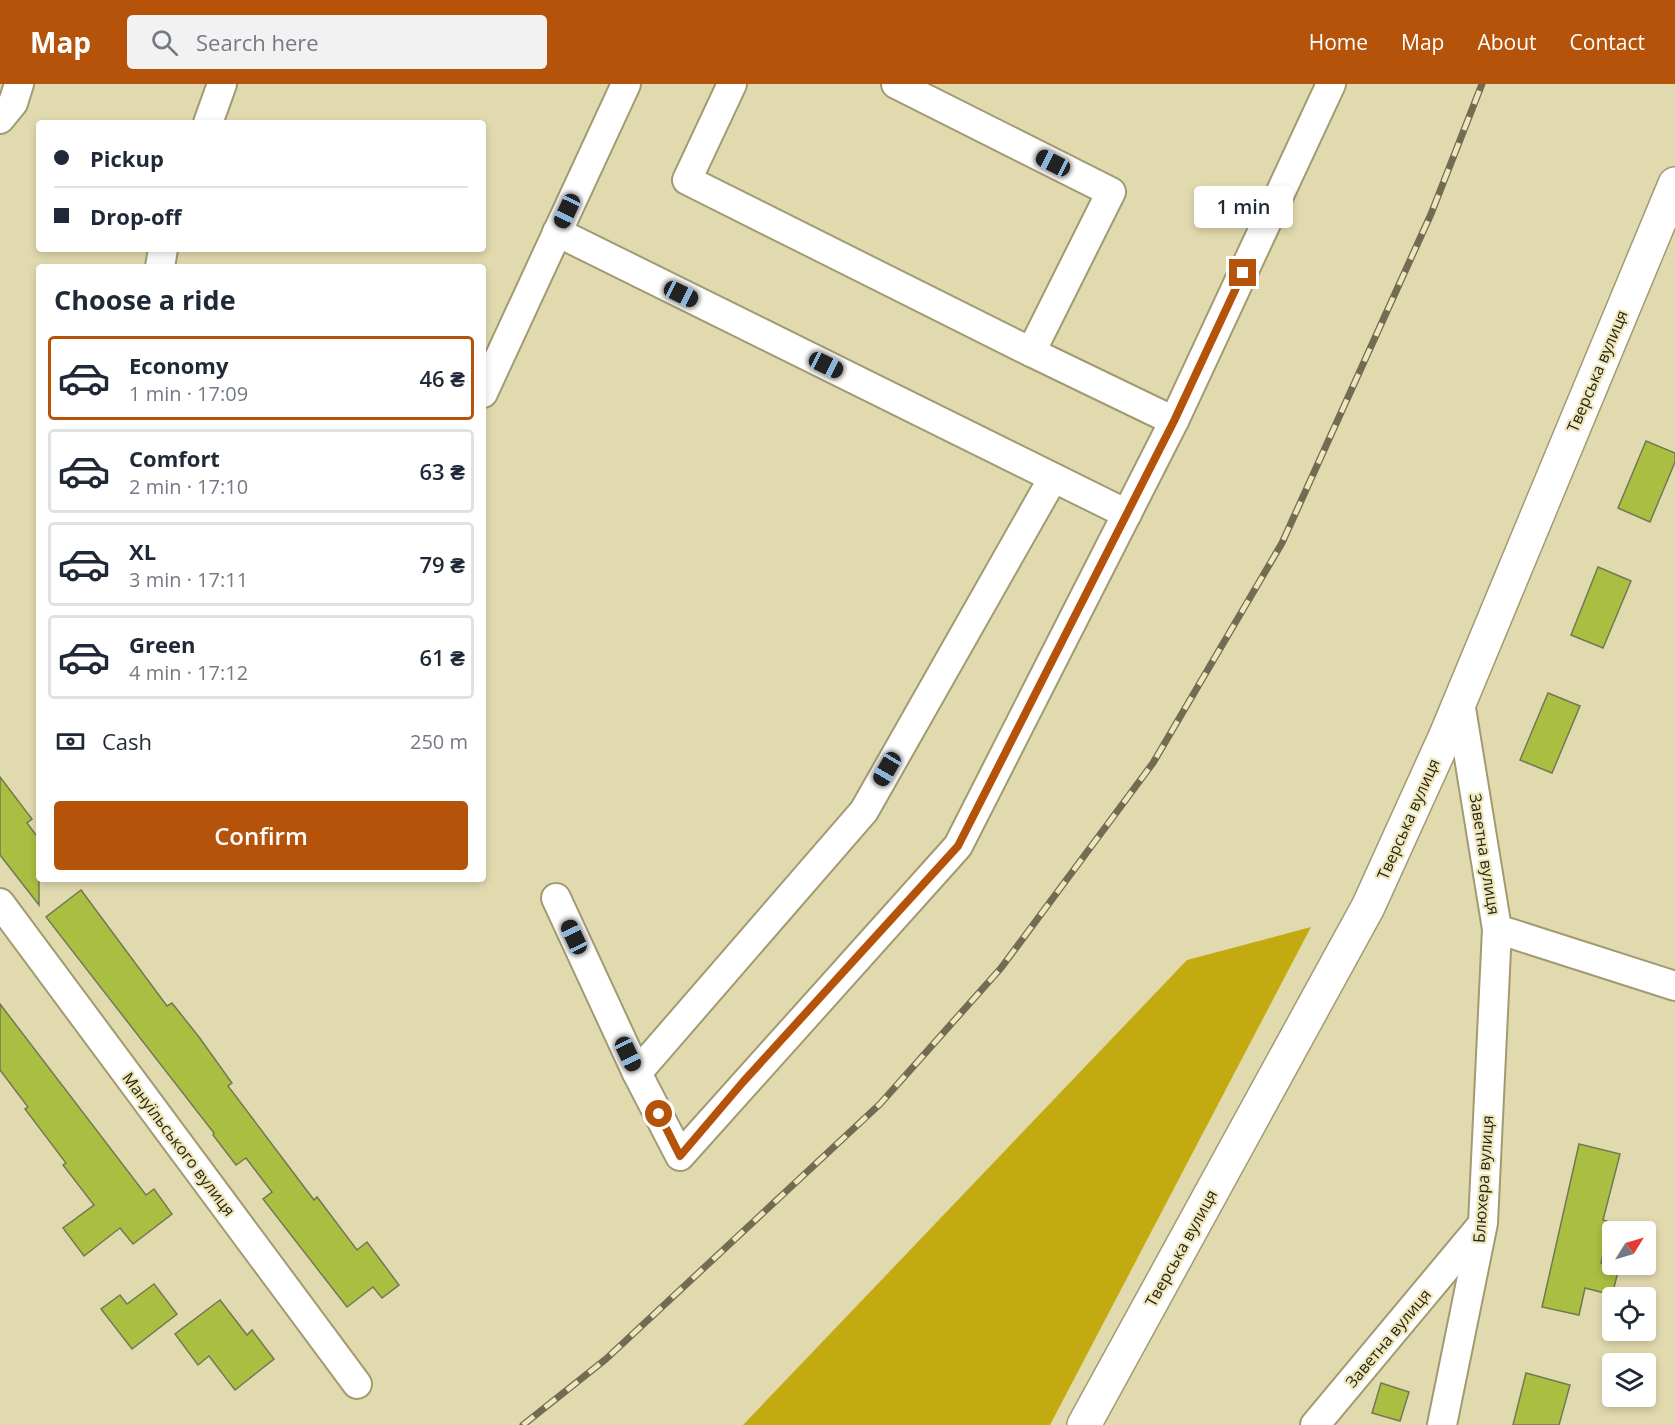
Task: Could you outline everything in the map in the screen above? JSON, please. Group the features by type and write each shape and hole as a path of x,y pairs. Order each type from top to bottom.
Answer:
{"main road":[{"name":"Тверська вулиця","path":"1084,1425 1368,907 1460,702 1675,184"}],"street":[{"path":"0,119 13,102 19,84"},
{"path":"209,120 222,84"},
{"path":"486,386 626,84"},
{"path":"732,84 687,180 1174,421"},
{"path":"896,84 1112,192 1031,352"},
{"path":"556,898 637,1073 680,1156 743,1082 958,846 1174,421 1331,84"},
{"path":"557,232 1127,514"},
{"path":"637,1073 864,811 1053,477"},
{"name":"Заветна вулиця","path":"1460,702 1497,929 1675,986"},
{"name":"Мануїльського вулиця","path":"0,903 357,1384"},
{"name":"Блюхера вулиця","path":"1442,1425 1484,1223 1497,929"},
{"name":"Заветна вулиця","path":"1315,1425 1484,1223"}],"shaded area":[{"path":"1311,927 1050,1425 743,1425 1187,960"}],"building":[{"path":"1646,441 1675,453 1675,462 1650,522 1618,508"},
{"path":"1598,567 1631,581 1603,648 1571,635"},
{"path":"1548,693 1580,706 1552,773 1520,760"},
{"path":"0,777 32,819 27,823 36,835 36,882 39,882 39,905 0,855"},
{"path":"81,890 167,1006 172,1003 199,1037 232,1083 228,1086 314,1200 317,1197 357,1250 367,1242 399,1285 382,1298 373,1287 347,1307 263,1199 272,1192 246,1158 236,1165 213,1135 214,1133 46,917"},
{"path":"0,1004 146,1195 154,1189 172,1214 133,1244 120,1228 84,1256 63,1228 94,1205 63,1165 66,1163 25,1109 28,1107 0,1070"},
{"path":"1579,1144 1620,1154 1603,1220 1606,1221 1602,1221 1602,1275 1617,1275 1614,1287 1602,1287 1602,1292 1585,1288 1579,1315 1542,1307"},
{"path":"154,1284 177,1314 132,1349 101,1309 120,1295 127,1304"},
{"path":"220,1300 247,1335 252,1330 274,1359 235,1390 209,1356 198,1365 175,1334"},
{"path":"1526,1373 1570,1385 1559,1425 1513,1425"},
{"path":"1381,1383 1409,1392 1400,1421 1372,1413"}],"railway":[{"path":"523,1425 606,1359 880,1104 1001,968 1153,763 1282,543 1431,214 1482,84"}],"route":[{"path":"659,1114 680,1156 743,1082 958,846 1174,421 1243,273"}]}
